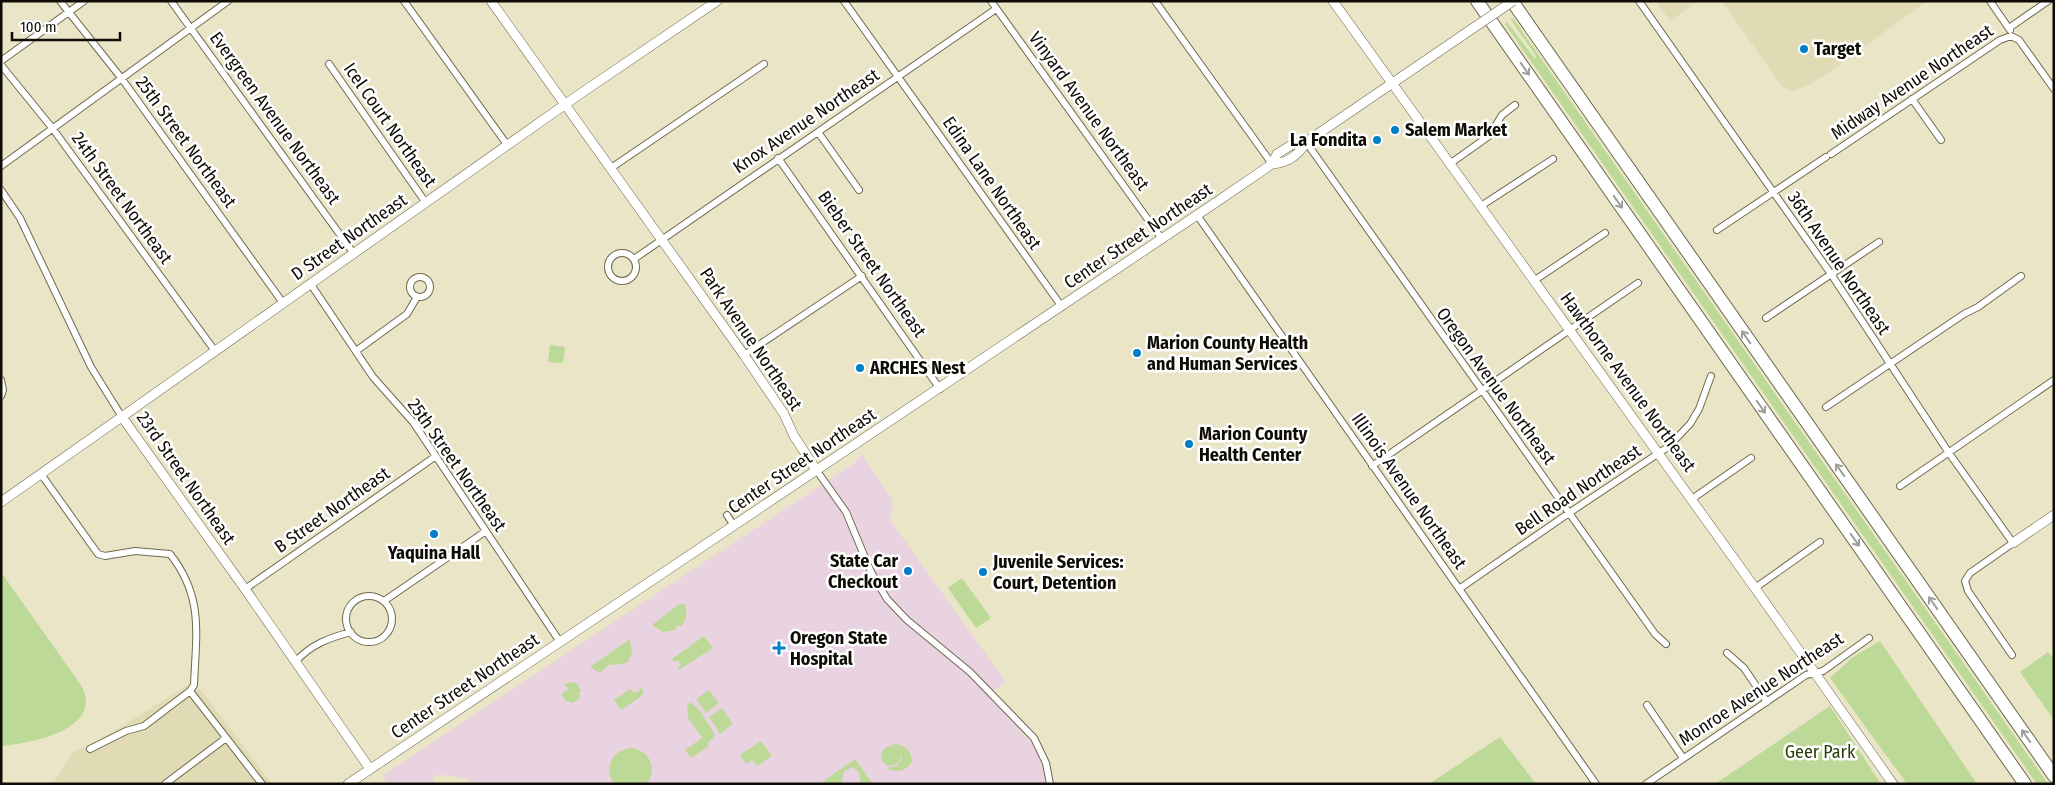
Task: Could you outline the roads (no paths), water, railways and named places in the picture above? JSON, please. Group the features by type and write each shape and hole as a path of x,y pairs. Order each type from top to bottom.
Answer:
{"highway":[{"path":"1477,1 2025,784"},
{"path":"1512,1 2054,776"}],"main road":[{"name":"Park Avenue Northeast","path":"492,1 744,355 784,414 794,436 817,471"},
{"name":"D Street Northeast","path":"1,502 565,104 717,1"},
{"name":"Hawthorne Avenue Northeast","path":"1333,1 1756,588 1893,784"},
{"name":"Center Street Northeast","path":"348,784 940,389 1272,164 1283,164 1300,153 1306,142 1512,1"},
{"name":"23rd Street Northeast","path":"122,417 245,588 370,769"},
{"path":"2012,543 2054,515"}],"street":[{"name":"25th Street Northeast","path":"60,1 122,79 283,303"},
{"path":"1,63 84,1"},
{"name":"Evergreen Avenue Northeast","path":"171,1 354,254"},
{"path":"1,166 228,1"},
{"path":"404,1 508,146"},
{"name":"Edina Lane Northeast","path":"844,1 1062,307"},
{"name":"Vinyard Avenue Northeast","path":"991,1 1162,239"},
{"path":"1155,1 1272,164"},
{"name":"36th Avenue Northeast","path":"1639,1 1831,274 1949,454 2012,543"},
{"path":"1990,1 2009,28 2011,36 2019,40 2054,90"},
{"path":"2009,28 2048,1"},
{"name":"Knox Avenue Northeast","path":"634,260 996,8"},
{"name":"Midway Avenue Northeast","path":"1717,230 2000,40 2011,36"},
{"name":"24th Street Northeast","path":"1,63 53,129 215,351"},
{"name":"Icel Court Northeast","path":"329,64 426,202"},
{"path":"610,168 764,64"},
{"path":"1912,99 1941,140"},
{"path":"1450,163 1489,136 1502,115 1515,105"},
{"path":"818,132 859,190"},
{"name":"Oregon Avenue Northeast","path":"1306,142 1481,391 1656,634 1666,644"},
{"name":"Bieber Street Northeast","path":"778,158 940,389"},
{"path":"1481,206 1553,159"},
{"name":"23rd Street Northeast","path":"1,190 20,218 91,367 122,417"},
{"name":"Illinois Avenue Northeast","path":"1197,215 1596,784"},
{"path":"1535,280 1606,233"},
{"path":"1766,318 1879,242"},
{"name":"Knox Avenue Northeast","path":"615,254 628,254 634,260 636,267 630,278 620,281 610,274 608,270 609,261 615,254"},
{"path":"744,355 862,276"},
{"path":"1826,407 1964,314 1978,307 2021,276"},
{"name":"25th Street Northeast","path":"310,283 384,391 413,422 560,642"},
{"path":"1372,466 1638,283"},
{"path":"356,351 407,314 417,297"},
{"name":"Bell Road Northeast","path":"1459,589 1569,512 1659,454 1681,435 1690,424 1699,409 1711,376"},
{"path":"1,380 3,390 1,396"},
{"path":"1900,486 2054,380"},
{"name":"B Street Northeast","path":"245,588 436,456"},
{"path":"1692,499 1751,458"},
{"name":"Park Avenue Northeast","path":"817,471 846,512 872,572 888,599 907,620 970,672 1034,738 1046,763 1050,784"},
{"path":"41,474 98,554 105,556 135,551 167,552 172,556 191,590 195,604 194,685 190,691 144,726 126,732 90,749"},
{"path":"727,515 734,526"},
{"path":"384,601 486,531"},
{"path":"1756,588 1820,542"},
{"path":"2012,543 1970,573 1965,581 1968,591 2012,655"},
{"path":"371,596 384,601 392,613 392,620 387,633 370,641 362,640 351,632 346,618 351,604 371,596"},
{"path":"296,661 304,652 320,642 351,632"},
{"name":"Monroe Avenue Northeast","path":"1646,784 1806,674 1824,671 1869,638"},
{"path":"1727,653 1744,668 1767,702"},
{"path":"190,691 262,784"},
{"path":"1647,705 1683,758"},
{"path":"165,784 226,738"}],"place":[{"name":"Target","path":"1804,49"},
{"name":"Salem Market","path":"1395,130"},
{"name":"La Fondita","path":"1377,140"},
{"name":"Marion County Health and Human Services","path":"1137,353"},
{"name":"ARCHES Nest","path":"860,368"},
{"name":"Marion County Health Center","path":"1189,444"},
{"name":"Yaquina Hall","path":"434,534"},
{"name":"State Car Checkout","path":"908,571"},
{"name":"Juvenile Services: Court, Detention","path":"983,572"},
{"name":"Oregon State Hospital","path":"779,648"}],"park label":[{"name":"Geer Park","path":"1820,752"}]}
